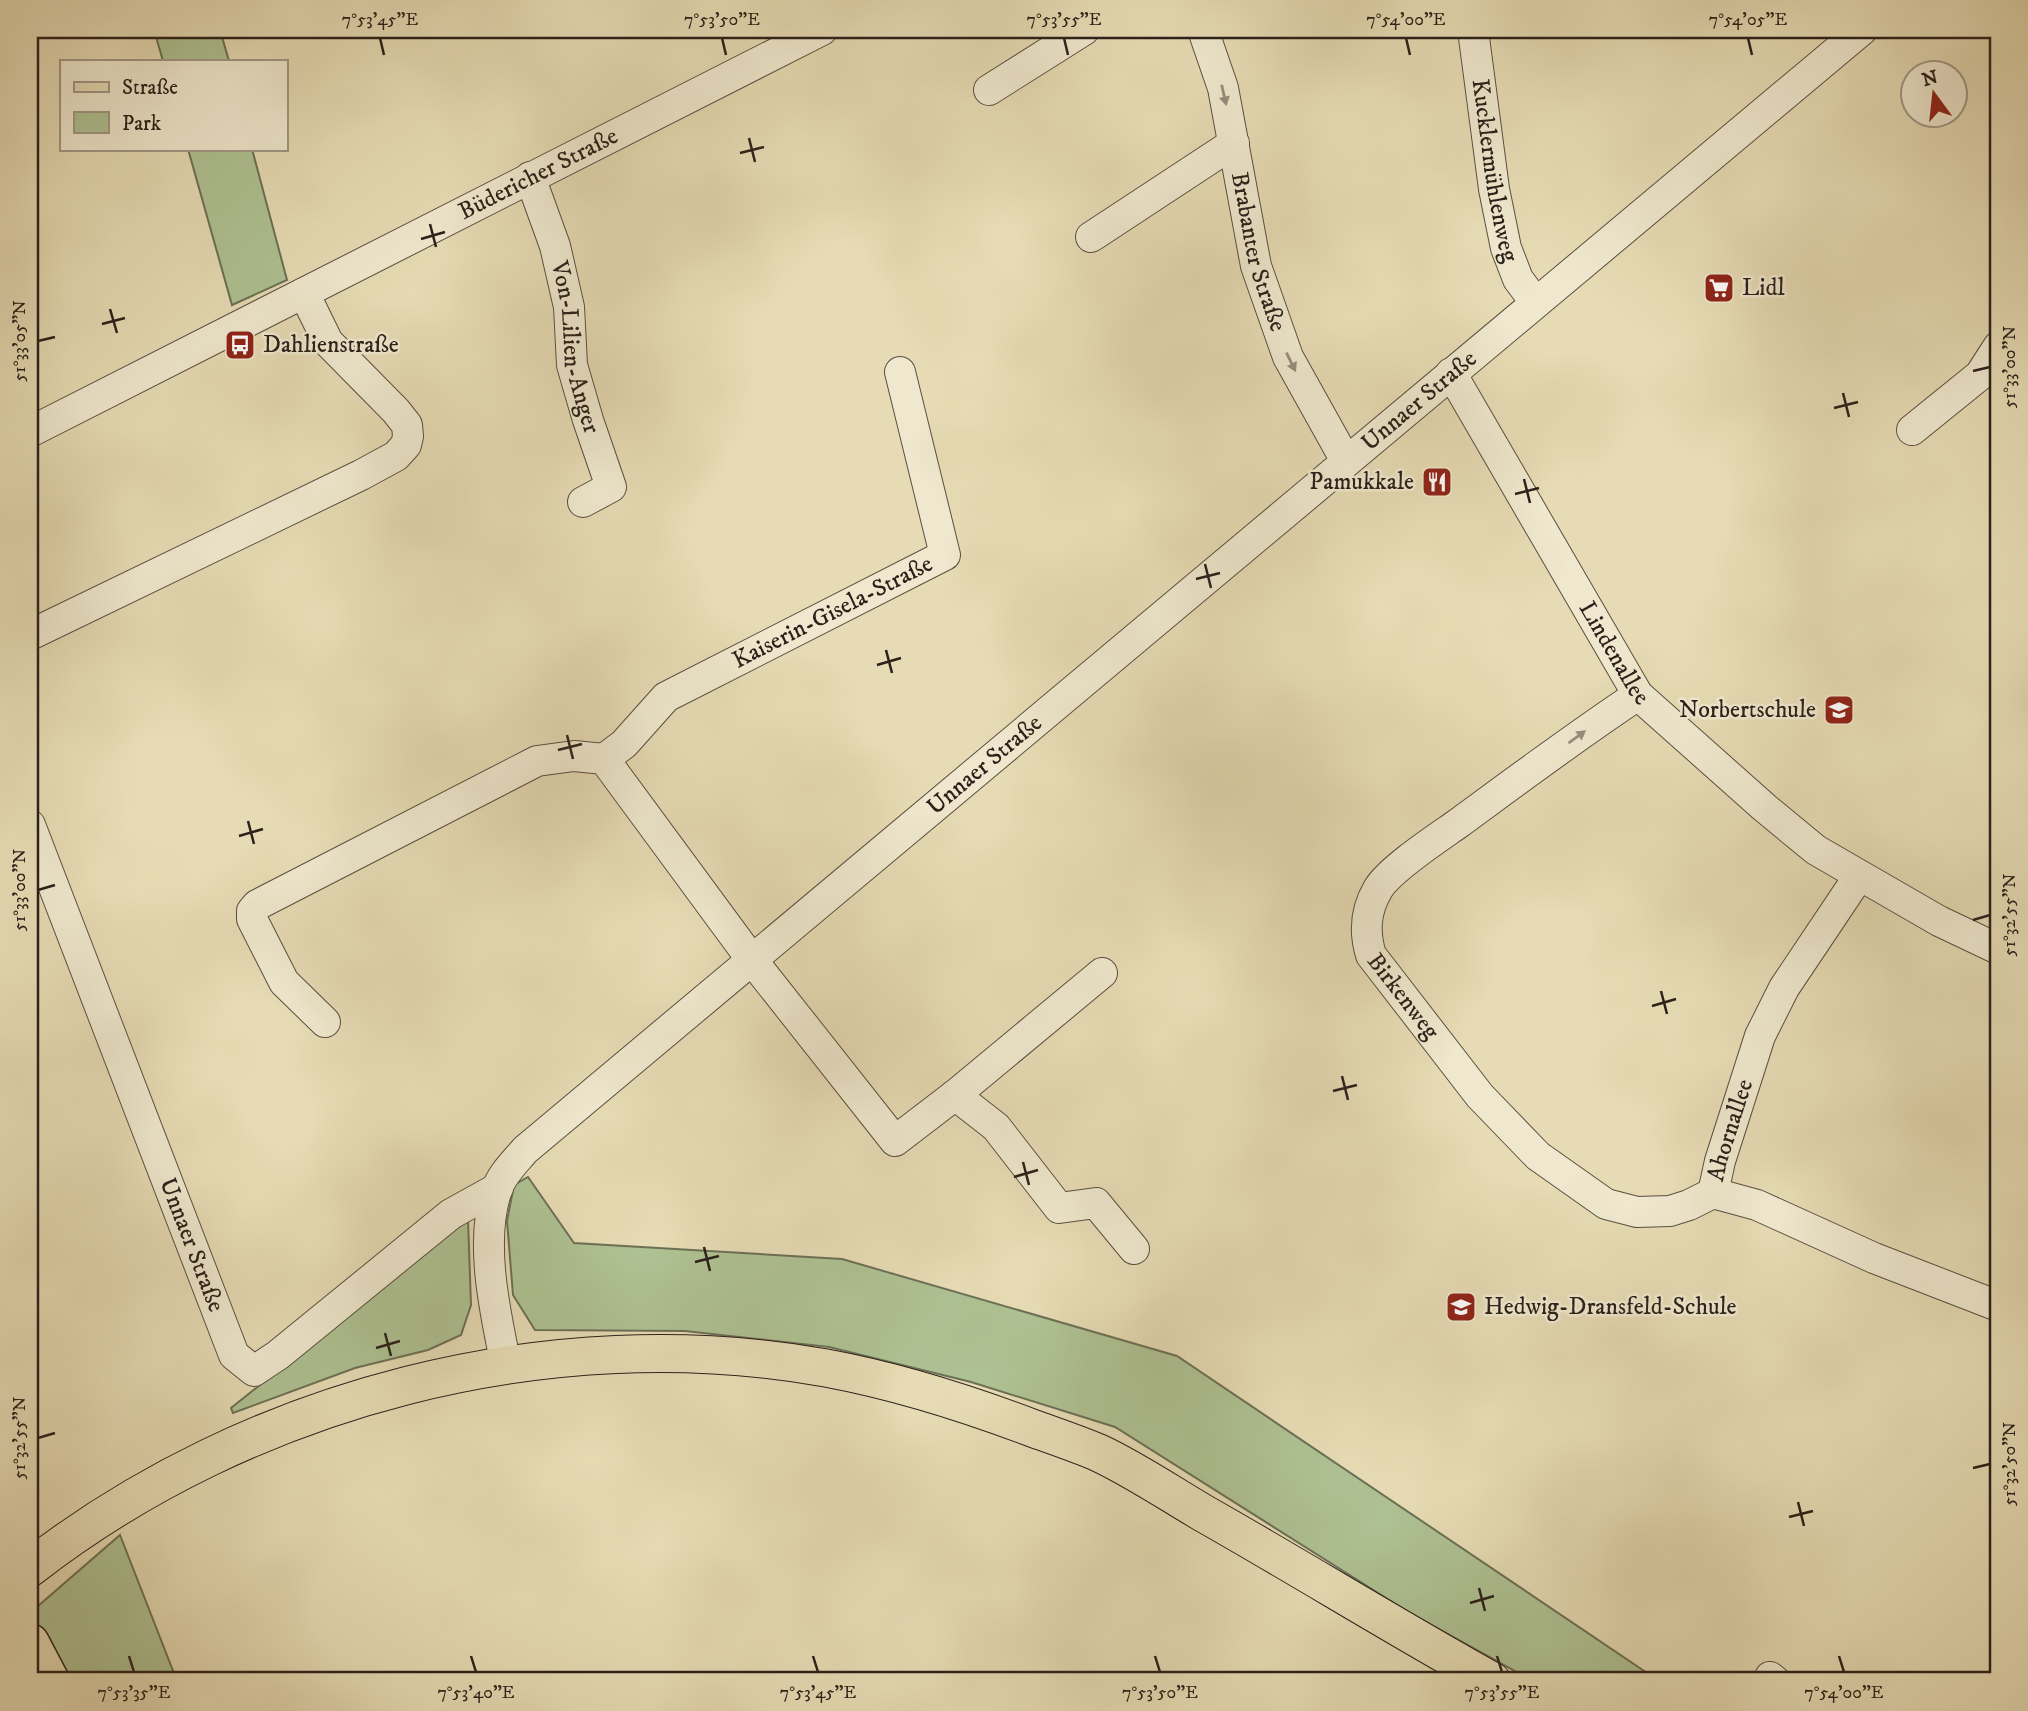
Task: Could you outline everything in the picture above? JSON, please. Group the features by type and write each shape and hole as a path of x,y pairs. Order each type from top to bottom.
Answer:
{"highway":[{"path":"30,1643 50,1681"},
{"path":"30,1664 44,1681"}],"main road":[{"path":"30,1569 110,1511 248,1438 315,1412 383,1391 506,1365 559,1358 681,1354 826,1368 964,1402 1101,1454 1403,1632 1492,1681"}],"street":[{"name":"Büdericher Straße","path":"30,432 822,30"},
{"path":"989,90 1084,30"},
{"name":"Brabanter Straße","path":"1203,30 1223,88 1256,266 1288,357 1346,461"},
{"name":"Kucklermühlenweg","path":"1473,30 1494,189 1506,248 1518,279 1535,302"},
{"name":"Unnaer Straße","path":"506,1365 497,1323 489,1227 498,1188 508,1169 525,1150 1862,30"},
{"path":"1091,237 1234,143"},
{"name":"Von-Lilien-Anger","path":"530,177 555,246 569,307 572,365 611,487 583,502"},
{"path":"30,635 361,475 396,456 406,445 407,425 328,342 304,293"},
{"path":"1912,430 1980,375 1998,347"},
{"name":"Kaiserin-Gisela-Straße","path":"604,758 624,744 666,697 945,555 900,372"},
{"name":"Lindenallee","path":"1451,373 1638,695 1816,850 1939,921 1998,949"},
{"name":"Birkenweg","path":"1638,695 1412,856 1378,888 1365,920 1366,939 1371,956 1480,1097 1538,1156 1606,1204 1637,1212 1670,1211 1713,1193"},
{"path":"325,1022 284,982 252,919 252,911 257,905 537,761 574,756 604,758 752,960 895,1140 955,1095 1102,973"},
{"name":"Unnaer Straße","path":"30,825 234,1355 254,1371 278,1355 451,1214 498,1188"},
{"name":"Ahornallee","path":"1859,876 1784,988 1760,1037 1720,1161 1713,1193 1757,1205 1880,1260 1998,1306"},
{"path":"955,1095 996,1127 1059,1208 1096,1203 1134,1249"}],"green space":[{"path":"154,30 220,30 229,60 163,60"},
{"path":"188,150 252,150 287,280 232,305"},
{"path":"528,1177 574,1243 842,1259 1177,1356 1659,1681 1533,1681 1413,1615 1115,1427 971,1382 829,1347 685,1331 535,1330 513,1295 507,1221 514,1185"},
{"path":"468,1219 471,1305 461,1335 428,1350 355,1368 233,1413 231,1408"},
{"path":"120,1535 177,1681 30,1681 30,1613"}],"place":[{"name":"Lidl","path":"1719,288"},
{"name":"Dahlienstraße","path":"240,345"},
{"name":"Pamukkale","path":"1437,482"},
{"name":"Norbertschule","path":"1839,710"},
{"name":"Hedwig-Dransfeld-Schule","path":"1461,1307"}]}
